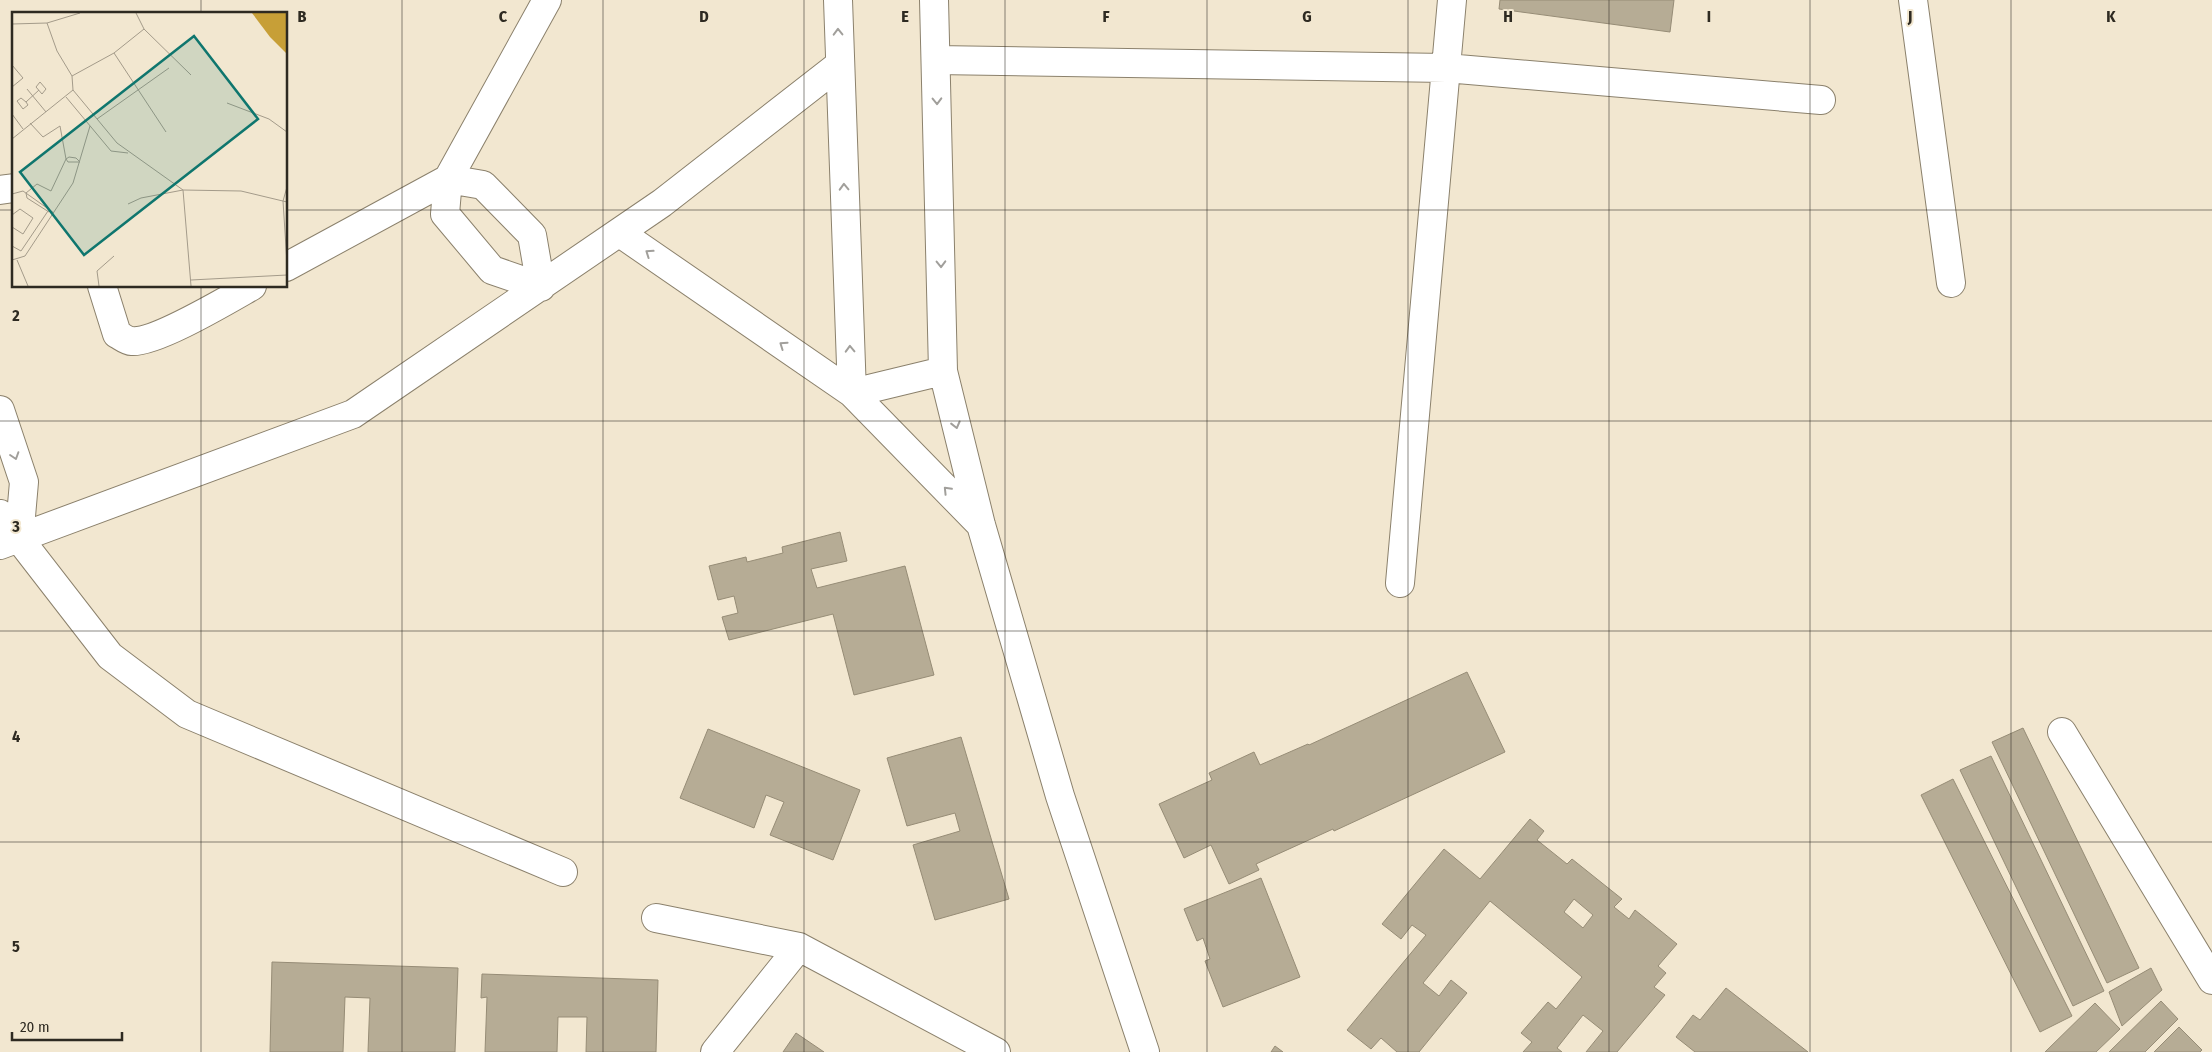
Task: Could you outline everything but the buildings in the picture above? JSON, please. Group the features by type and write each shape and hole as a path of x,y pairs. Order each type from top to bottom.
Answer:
{"street":[{"path":"541,287 492,270 445,214 448,179 547,0"},
{"path":"838,0 852,393"},
{"path":"934,0 943,371 981,525 1060,796 1145,1052"},
{"path":"1400,583 1452,0"},
{"path":"1912,0 1951,283"},
{"path":"936,60 1446,68 1821,100"},
{"path":"9,542 353,414 662,203 839,64"},
{"path":"288,266 448,179 483,185 532,235 541,287"},
{"path":"620,233 852,393 981,525"},
{"path":"103,288 118,334 130,341 145,340 164,332 248,288"},
{"path":"852,393 943,371"},
{"path":"0,410 24,482 9,542"},
{"path":"0,514 9,542 110,656 186,714 563,872"},
{"path":"2062,732 2212,980"},
{"path":"656,918 799,947 996,1052"},
{"path":"714,1052 799,947"}]}
